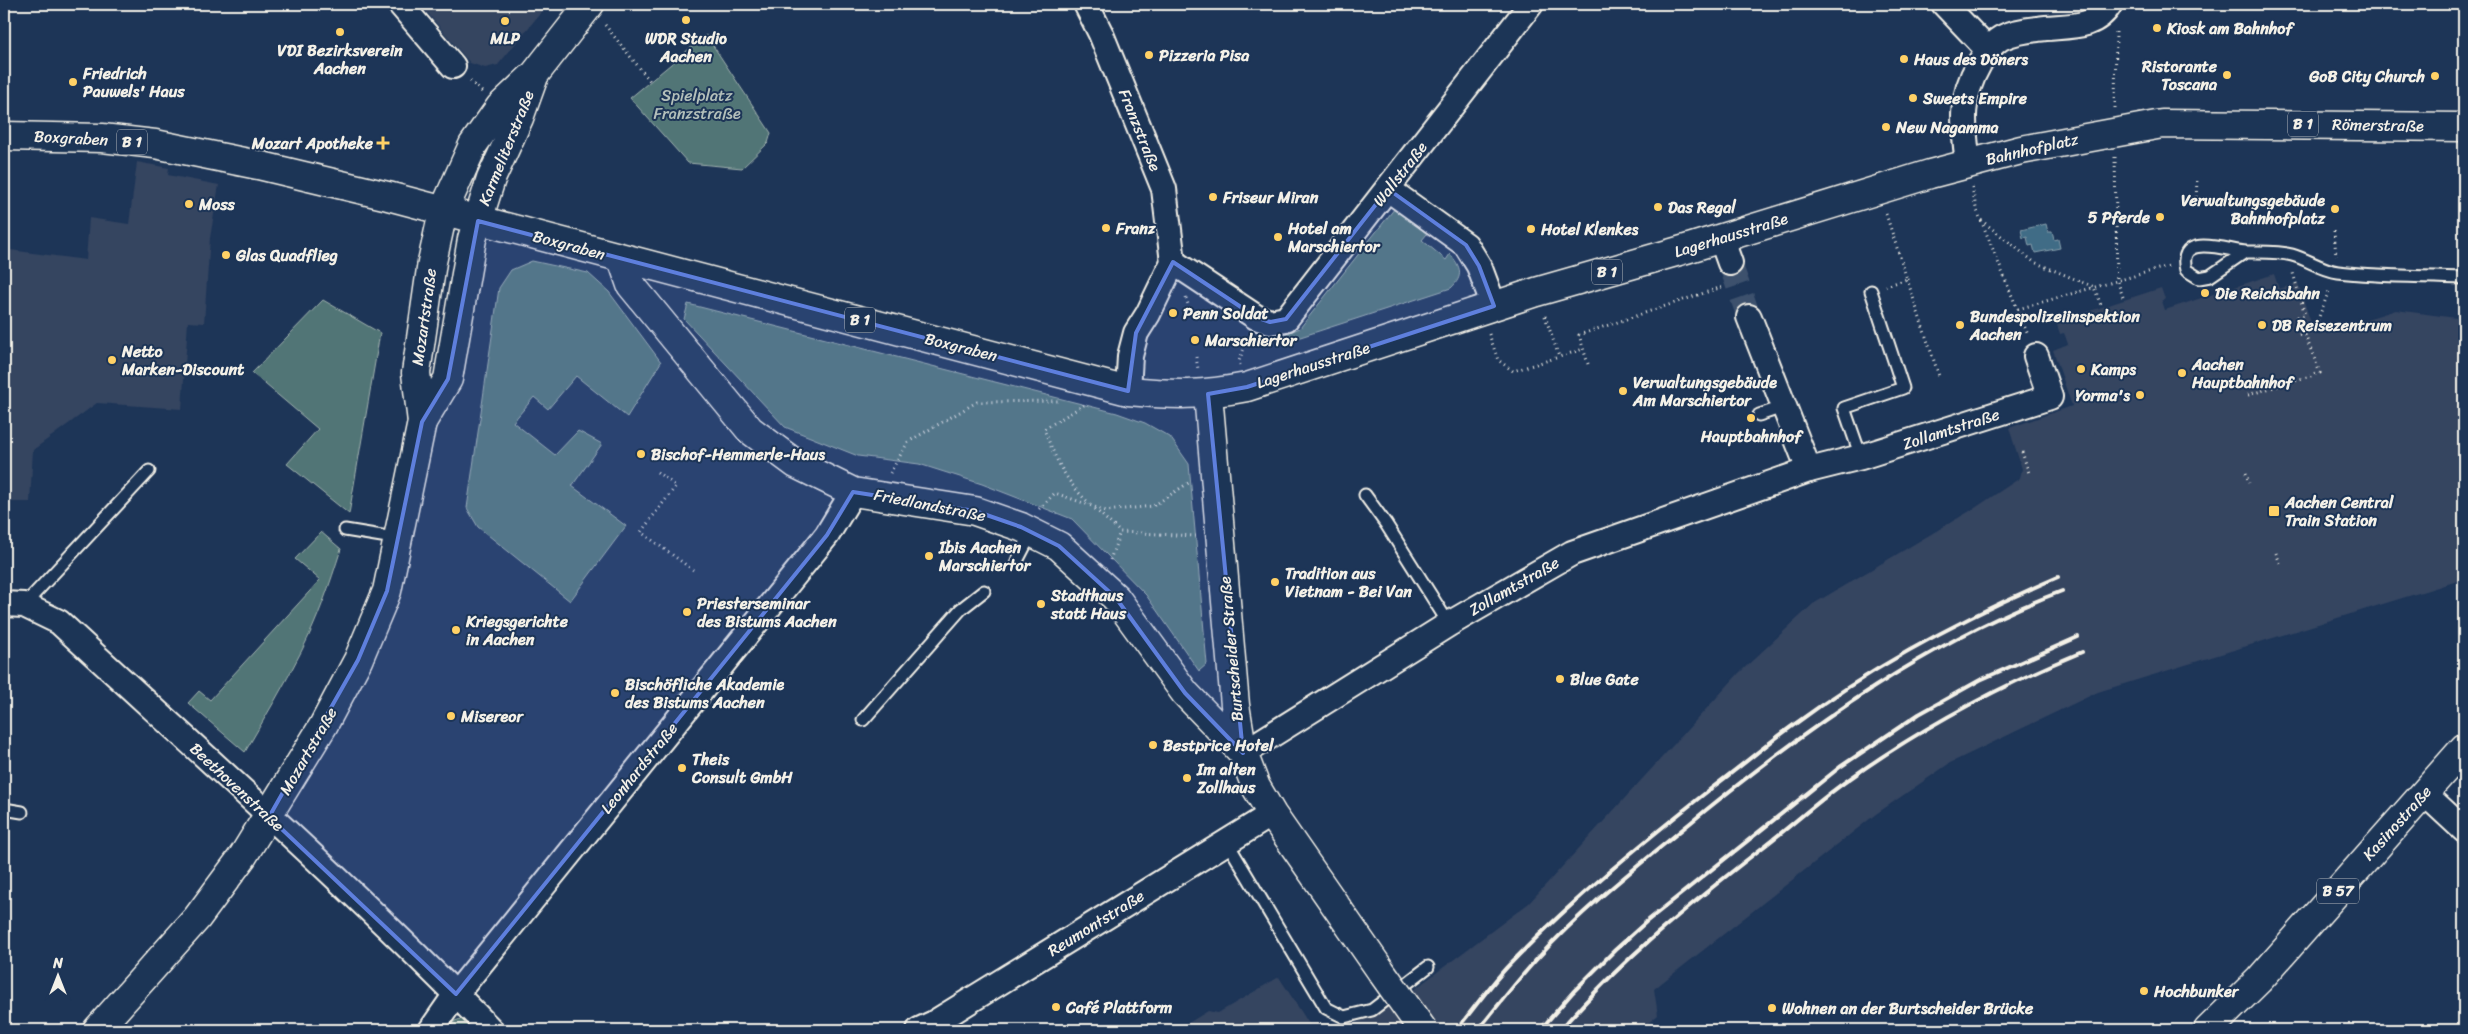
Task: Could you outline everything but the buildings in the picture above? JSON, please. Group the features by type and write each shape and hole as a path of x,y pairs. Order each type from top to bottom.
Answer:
{"main road":[{"name":"Karmeliterstraße","path":"443,212 473,145 500,107 534,74 590,4"},
{"name":"Karmeliterstraße","path":"478,221 491,179 519,118 534,74"},
{"name":"Römerstraße","path":"2141,127 2190,123 2464,127"},
{"name":"Bahnhofplatz","path":"1968,164 2021,150 2141,127"},
{"name":"Boxgraben","path":"4,136 102,138 155,144 267,167 1128,390"},
{"name":"Lagerhausstraße","path":"1128,390 1175,396 1208,394 1247,387 1536,292 1727,262 1878,190 1968,164"},
{"name":"Mozartstraße","path":"97,1030 197,918 243,856 269,817 323,726 358,660 387,591 400,539 422,422 416,373 432,262 443,212"},
{"name":"Mozartstraße","path":"422,422 448,379 464,278 478,221"},
{"name":"Friedlandstraße","path":"622,259 631,285 750,430 796,464 853,492 975,511 1027,530 1059,546 1116,598 1185,693 1242,753"},
{"name":"Burtscheider Straße","path":"1208,394 1235,705 1242,753 1256,787 1272,814 1423,1030"},
{"name":"Kasinostraße","path":"2208,1030 2259,980 2464,748"}],"street":[{"path":"400,4 453,66"},
{"name":"Franzstraße","path":"1086,4 1101,34 1164,189 1173,262"},
{"name":"Wallstraße","path":"1256,317 1270,322 1286,319 1531,4"},
{"path":"1944,4 1987,49"},
{"name":"Bahnhofplatz","path":"1968,164 1963,124 1964,105 1969,82 1987,49 2000,38 2037,29 2078,26 2094,22 2105,13 2110,4"},
{"path":"1388,189 1466,245 1479,266 1488,308"},
{"path":"1128,390 1130,356 1136,333 1148,314 1173,262 1256,317"},
{"path":"1750,317 1786,406 1809,470"},
{"name":"Zollamtstraße","path":"1242,753 1449,624 1572,553 1809,470 1867,455 2050,397 2036,356"},
{"name":"Leonhardstraße","path":"431,1030 456,994 827,535 853,492"},
{"name":"Beethovenstraße","path":"14,605 59,622 269,817 456,994 491,1030"},
{"path":"2424,793 2464,830"},
{"name":"Reumontstraße","path":"919,1030 934,1023 1272,814"}],"lane":[{"path":"2245,252 2210,276 2199,278 2186,270 2184,262 2185,255 2191,248 2201,245 2245,252 2268,251 2291,255 2337,272 2464,278"},
{"path":"1867,455 1844,408 1902,388 1871,291"},
{"path":"1759,415 1786,406"},
{"path":"14,605 149,471"},
{"path":"1365,495 1386,524 1449,624"},
{"path":"345,530 400,539"},
{"path":"1017,561 1027,530"},
{"path":"863,720 961,609 984,591"},
{"path":"4,809 22,812"},
{"path":"1227,842 1326,1008 1344,1017 1372,1010 1428,967"}],"path":[{"path":"2116,30 2114,132 2117,280 2124,300"},
{"path":"621,46 650,81"},
{"path":"453,66 500,107"},
{"path":"2196,202 2197,179"},
{"path":"1878,190 1939,376"},
{"path":"2197,191 2202,191"},
{"path":"1976,208 2018,310 2184,262"},
{"path":"1981,220 2034,262 2094,287 2102,308"},
{"path":"2299,336 2314,330 2337,272 2334,232"},
{"path":"1588,364 1579,336 1727,262"},
{"path":"1871,291 1907,279"},
{"path":"2248,395 2320,373 2298,317 2305,315 2295,284"},
{"path":"1488,308 1498,360 1513,371 1583,349"},
{"path":"1247,387 1239,361 1256,317"},
{"path":"1551,335 1559,357"},
{"path":"2288,378 2292,387"},
{"path":"880,495 908,442 977,402 1064,400"},
{"path":"1093,400 1044,429 1057,464 1075,490 1120,532 1199,536"},
{"path":"2022,452 2029,473"},
{"path":"657,472 676,486 641,532 693,570"},
{"path":"2246,473 2249,483"},
{"path":"1027,530 1055,493 1106,511 1152,506 1197,477"},
{"path":"1101,584 1120,532"},
{"path":"2276,553 2280,563"}],"highlighted area":[{"path":"1388,189 1466,245 1479,266 1494,306 1247,387 1208,394 1243,753 1185,693 1116,598 1059,546 1021,527 975,511 853,492 827,535 456,994 269,817 358,660 387,591 422,422 448,379 478,221 1128,391 1136,333 1173,262 1256,317 1270,322 1286,319"}],"shaded area":[{"path":"420,4 548,4 498,65 485,68 470,63"},
{"path":"137,162 169,168 168,175 219,185 210,238 204,323 188,322 182,409 97,403 33,450 30,502 4,502 4,325 10,250 86,260 89,218 129,224"},
{"path":"2046,224 2048,232 2052,232 2054,240 2058,239 2060,248 2035,253 2033,245 2029,246 2027,237 2023,238 2021,230"},
{"path":"2274,274 2279,289 2298,283 2315,335 2396,310 2464,319 2464,579 2098,692 1950,763 1876,814 1654,989 1658,1015 1640,1030 1345,1030 1412,991 1529,903 1739,673 1813,604 1975,508 2020,478 2022,469 2009,428 2072,406 2053,350 2068,344 2064,333 2060,334 2056,322 2161,288 2165,299 2162,301 2165,310"},
{"path":"1279,977 1313,1030 1177,1030 1208,1011 1218,1013"}],"green space":[{"name":"Spielplatz Franzstraße","path":"706,35 771,133 768,143 742,168 688,163 630,98"},
{"path":"1395,208 1427,234 1422,240 1446,260 1450,254 1460,271 1455,284 1451,288 1285,342 1281,339 1283,335 1300,328"},
{"path":"532,261 588,273 609,292 661,362 627,417 576,376 548,409 534,397 513,422 555,455 578,431 602,444 572,486 626,526 570,601 478,527 467,508 499,288 511,270"},
{"path":"323,300 380,333 349,514 287,464 318,429 252,373"},
{"path":"688,304 1117,413 1145,423 1170,437 1189,464 1207,664 1199,671 1146,595 1072,519 982,484 919,464 858,456 785,427 684,319"},
{"path":"321,532 341,549 328,588 301,652 245,752 188,703 199,691 210,700 320,580 295,559"},
{"path":"463,1018 481,1030 448,1030 455,1021"}],"tunnel":[{"path":"1730,263 1749,317"}],"railway":[{"path":"1456,1030 1509,965 1557,918 1660,829 1785,732 1857,681 1922,643 1989,608 2058,577"},
{"path":"1478,1030 1528,969 1576,920 1618,882 1706,810 1789,746 1875,686 1920,659 2014,611 2062,591"},
{"path":"1540,1030 1573,992 1646,922 1840,767 1919,714 1980,680 2078,637"},
{"path":"1560,1030 1583,1004 1656,934 1837,788 1904,743 1961,709 2021,679 2082,652"}],"place":[{"name":"WDR Studio Aachen","path":"686,20"},
{"name":"MLP","path":"505,21"},
{"name":"Kiosk am Bahnhof","path":"2157,28"},
{"name":"VDI Bezirksverein Aachen","path":"340,32"},
{"name":"Pizzeria Pisa","path":"1149,55"},
{"name":"Haus des Döners","path":"1904,59"},
{"name":"Ristorante Toscana","path":"2227,75"},
{"name":"GoB City Church","path":"2435,76"},
{"name":"Friedrich Pauwels' Haus","path":"73,82"},
{"name":"Sweets Empire","path":"1913,98"},
{"name":"New Nagamma","path":"1886,127"},
{"name":"Mozart Apotheke","path":"383,143"},
{"name":"Friseur Miran","path":"1213,197"},
{"name":"Moss","path":"189,204"},
{"name":"Das Regal","path":"1658,207"},
{"name":"Verwaltungsgebäude Bahnhofplatz","path":"2335,209"},
{"name":"5 Pferde","path":"2160,217"},
{"name":"Franz","path":"1106,228"},
{"name":"Hotel Klenkes","path":"1531,229"},
{"name":"Hotel am Marschiertor","path":"1278,237"},
{"name":"Glas Quadflieg","path":"226,255"},
{"name":"Die Reichsbahn","path":"2205,293"},
{"name":"Penn Soldat","path":"1173,313"},
{"name":"Bundespolizeiinspektion Aachen","path":"1960,325"},
{"name":"DB Reisezentrum","path":"2262,325"},
{"name":"Marschiertor","path":"1195,340"},
{"name":"Netto Marken-Discount","path":"112,360"},
{"name":"Kamps","path":"2081,369"},
{"name":"Aachen Hauptbahnhof","path":"2182,373"},
{"name":"Verwaltungsgebäude Am Marschiertor","path":"1623,391"},
{"name":"Yorma's","path":"2140,395"},
{"name":"Hauptbahnhof","path":"1751,418"},
{"name":"Bischof-Hemmerle-Haus","path":"641,454"},
{"name":"Aachen Central Train Station","path":"2274,511"},
{"name":"Ibis Aachen Marschiertor","path":"929,556"},
{"name":"Tradition aus Vietnam - Bei Van","path":"1275,582"},
{"name":"Stadthaus statt Haus","path":"1041,604"},
{"name":"Priesterseminar des Bistums Aachen","path":"687,612"},
{"name":"Kriegsgerichte in Aachen","path":"456,630"},
{"name":"Blue Gate","path":"1560,679"},
{"name":"Bischöfliche Akademie des Bistums Aachen","path":"615,693"},
{"name":"Misereor","path":"451,716"},
{"name":"Bestprice Hotel","path":"1153,745"},
{"name":"Theis Consult GmbH","path":"682,768"},
{"name":"Im alten Zollhaus","path":"1187,778"},
{"name":"Hochbunker","path":"2144,991"},
{"name":"Café Plattform","path":"1056,1007"},
{"name":"Wohnen an der Burtscheider Brücke","path":"1772,1008"}]}
